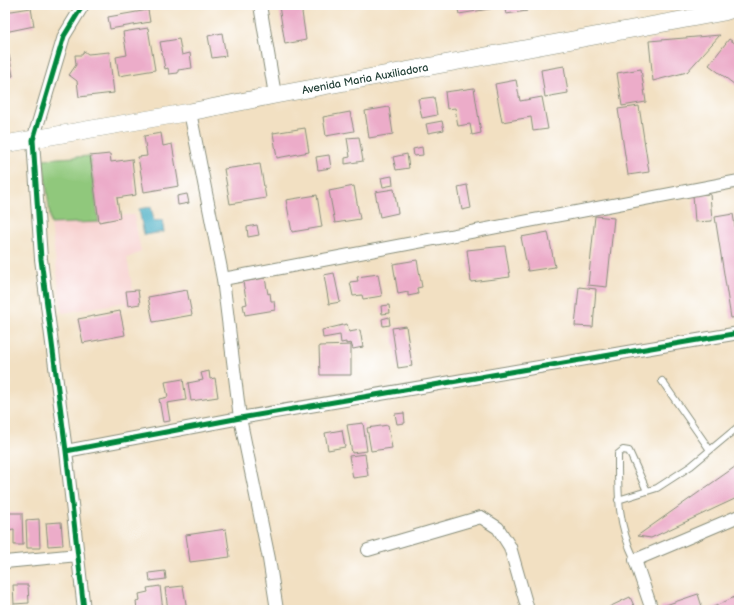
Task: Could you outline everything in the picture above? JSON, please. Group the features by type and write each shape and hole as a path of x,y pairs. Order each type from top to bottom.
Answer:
{"main road":[{"name":"Avenida Maria Auxiliadora","path":"5,144 190,112 729,10"}],"street":[{"path":"83,5 64,36 33,140 40,259 66,451 84,610"},
{"path":"260,5 276,95"},
{"path":"190,112 223,279 240,418 269,559 277,610"},
{"path":"223,279 739,181"},
{"path":"66,451 240,418 739,333"},
{"path":"652,610 635,560 739,516"},
{"path":"368,550 481,517 498,528 510,547 528,610"},
{"path":"5,562 78,555"}],"lane":[{"path":"662,382 710,450"},
{"path":"618,500 657,488 686,469 739,426"},
{"path":"635,560 627,545 618,500 618,454 623,450 629,451 647,491"}],"shaded area":[{"path":"120,215 134,215 141,252 127,258 133,291 127,302 62,313 51,224 99,222 120,218"}],"green space":[{"path":"90,156 99,222 51,224 43,159"}],"water":[{"path":"151,207 154,221 162,220 164,232 144,235 139,209"}],"building":[{"path":"301,5 306,40 285,44 279,6"},
{"path":"457,5 494,5 495,8 459,14"},
{"path":"504,5 526,5 527,11 506,14"},
{"path":"31,8 34,26 5,32 5,12"},
{"path":"148,10 150,22 110,29 108,17"},
{"path":"148,28 155,70 119,76 116,57 127,55 123,32"},
{"path":"222,33 226,56 212,58 208,36"},
{"path":"720,35 687,72 653,81 649,41"},
{"path":"179,39 182,55 190,53 192,68 178,70 178,73 169,74 168,68 165,69 160,42"},
{"path":"729,39 739,46 739,88 709,65"},
{"path":"84,51 88,54 109,52 114,93 79,97 77,81 69,75 76,65 75,55 82,55"},
{"path":"5,55 9,55 13,76 8,77 8,93 5,94"},
{"path":"564,66 568,93 545,97 541,70"},
{"path":"641,69 646,102 622,106 617,73"},
{"path":"516,80 520,101 542,97 548,129 533,131 531,117 502,122 495,84"},
{"path":"474,88 481,133 472,135 470,124 458,126 455,108 447,109 445,92"},
{"path":"434,97 437,115 422,118 418,99"},
{"path":"639,106 649,172 628,175 618,109"},
{"path":"389,107 393,134 369,138 365,111"},
{"path":"350,112 354,131 326,136 323,117"},
{"path":"442,121 444,130 428,133 426,124"},
{"path":"305,128 309,152 277,158 273,133"},
{"path":"161,133 163,146 172,144 179,186 144,192 138,157 147,156 144,136"},
{"path":"359,137 363,161 345,164 345,158 350,157 347,138"},
{"path":"422,147 423,155 414,156 413,149"},
{"path":"110,154 111,162 132,159 136,195 117,198 120,218 99,222 90,156"},
{"path":"407,154 409,168 396,170 393,157"},
{"path":"329,155 331,168 318,170 316,157"},
{"path":"260,164 266,198 230,204 224,169"},
{"path":"392,176 393,185 383,187 381,178"},
{"path":"467,185 471,208 462,210 458,187"},
{"path":"354,186 360,219 335,223 329,191"},
{"path":"394,189 398,213 380,217 375,192"},
{"path":"187,194 189,203 178,205 177,196"},
{"path":"710,194 712,221 695,222 693,195"},
{"path":"317,195 322,227 292,232 286,200"},
{"path":"733,214 739,250 739,317 731,318 715,217"},
{"path":"595,216 614,218 607,287 588,285"},
{"path":"257,225 259,235 248,237 247,227"},
{"path":"548,232 555,267 528,271 521,237"},
{"path":"505,246 510,277 471,282 467,250"},
{"path":"417,260 422,287 417,288 418,294 408,296 408,292 398,294 393,264"},
{"path":"334,273 340,302 329,304 324,275"},
{"path":"378,274 382,296 363,299 362,295 353,296 350,282 358,281 357,277"},
{"path":"265,278 268,294 270,293 271,301 274,301 275,310 245,315 243,305 247,304 243,282"},
{"path":"579,287 596,289 593,327 575,326"},
{"path":"138,290 140,304 128,306 126,291"},
{"path":"187,290 192,315 153,322 148,297"},
{"path":"389,305 390,313 382,314 381,306"},
{"path":"120,311 125,335 83,343 78,319"},
{"path":"389,317 390,325 383,326 382,319"},
{"path":"347,324 349,332 360,330 363,347 353,349 351,343 341,343 340,335 323,338 322,330"},
{"path":"406,326 412,366 398,368 392,328"},
{"path":"351,345 351,375 320,375 319,346"},
{"path":"209,371 210,379 215,378 218,397 191,401 188,383 203,380 201,373"},
{"path":"183,379 186,400 167,403 170,421 163,422 159,399 168,397 165,382"},
{"path":"404,413 405,423 397,424 395,414"},
{"path":"363,423 367,451 352,453 347,425"},
{"path":"388,425 392,448 371,451 367,428"},
{"path":"342,430 345,447 328,450 325,433"},
{"path":"365,454 368,476 353,478 349,456"},
{"path":"739,464 739,497 651,538 637,536"},
{"path":"6,513 22,513 23,545 14,545 14,529 7,530"},
{"path":"39,519 40,548 27,548 26,520"},
{"path":"61,522 63,545 48,546 46,523"},
{"path":"226,529 230,557 190,562 186,535"},
{"path":"165,571 166,579 150,581 149,573"},
{"path":"13,585 28,585 29,603 14,604"},
{"path":"160,586 163,610 137,610 136,601 140,600 139,594 148,592 147,588"},
{"path":"183,586 187,610 168,610 165,588"},
{"path":"698,594 703,610 662,610 660,607"},
{"path":"739,595 739,610 707,610"},
{"path":"630,597 636,610 610,610 609,607"}],"cycle path":[{"path":"83,5 64,36 33,140 41,259 66,451 84,610"},
{"path":"66,451 240,418 739,333"}]}
